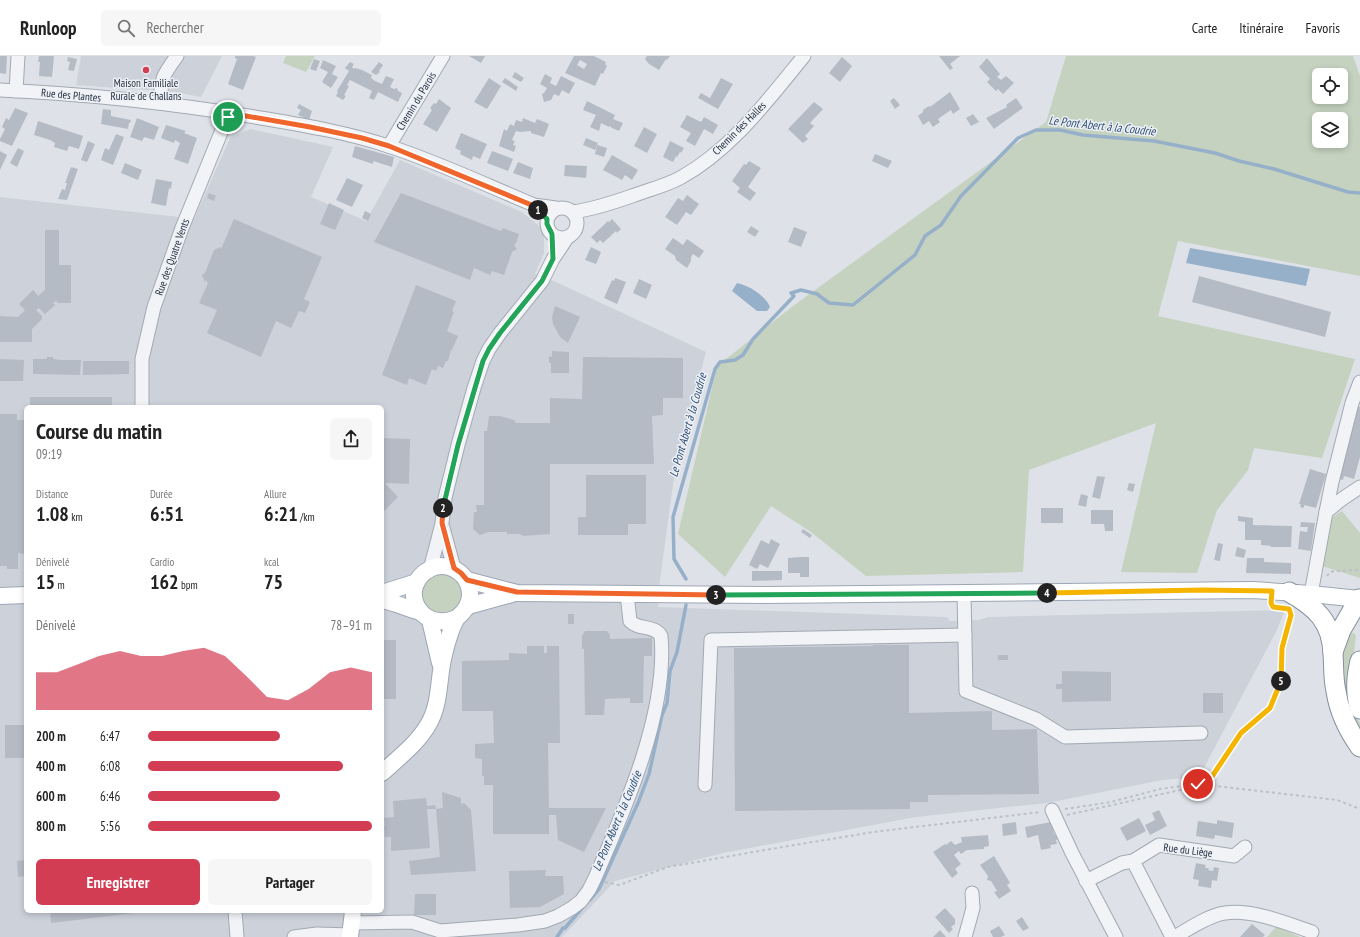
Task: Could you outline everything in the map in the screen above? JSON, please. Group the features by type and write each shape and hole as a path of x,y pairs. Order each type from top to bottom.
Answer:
{"highway":[{"path":"1280,592 1305,601 1323,619 1329,633 1333,652 1334,680 1340,710 1348,730 1360,747"},
{"path":"1333,652 1344,625 1360,600"},
{"path":"1360,661 1356,683 1357,699 1360,709"}],"main road":[{"path":"384,771 417,741 429,724 437,703 440,667 444,652 457,618 468,606 470,589 467,580 454,568 442,566 430,569 422,574 414,590 416,605 425,616 440,667"},
{"path":"467,580 517,592 766,595 1280,592 1316,594 1360,600"},
{"path":"384,592 417,582"},
{"path":"468,606 517,592"},
{"path":"0,596 24,595"},
{"path":"384,600 391,601 409,610 444,622 457,618"}],"street":[{"path":"16,91 18,56"},
{"path":"161,103 160,85 165,73 177,56"},
{"name":"Chemin du Parois","path":"389,146 443,56"},
{"name":"Chemin des Halles","path":"576,218 593,209 665,184 692,170 725,144 772,94 804,56"},
{"name":"Rue des Plantes","path":"0,90 161,103 310,127 362,138 389,146 534,206 556,208"},
{"name":"Rue des Quatre Vents","path":"142,405 142,359 154,306 182,228 229,113"},
{"name":"Rue des Plantes","path":"534,206 547,219"},
{"path":"430,569 442,523 445,498 458,445 483,361 500,333 542,281 553,259 567,238 576,230 576,218 568,208 556,208 550,213 547,219 547,224 552,234 553,259"},
{"path":"552,234 556,237 567,238"},
{"path":"1316,594 1326,512 1332,482 1352,403 1360,382"},
{"path":"1326,512 1360,487"},
{"path":"442,523 454,568"},
{"path":"294,937 317,934 351,926 412,922 440,934 518,926 545,921 572,908 589,890 627,802 641,763 657,704 661,666 661,636 656,630 637,625 630,621 627,594"},
{"path":"964,594 966,691 1036,719 1065,737 1201,733"},
{"path":"705,785 711,640 965,635"},
{"path":"1057,813 1086,881 1116,937"},
{"name":"Rue du Liège","path":"1086,881 1122,863 1133,861 1159,845 1234,856 1245,848"},
{"path":"1133,861 1174,937 1194,925 1224,913 1254,914 1312,932"},
{"path":"964,937 973,908 972,893"},
{"path":"235,913 237,937"}],"path":[{"path":"1316,594 1330,572 1360,570"},
{"path":"610,885 619,885 668,867 765,850 873,832 1057,813 1207,784 1241,733 1270,708 1281,680 1282,648 1291,615 1289,609 1273,607 1271,603 1280,592"},
{"path":"1057,813 1111,802 1160,789 1186,785 1207,784 1337,800 1360,809"}],"shaded area":[{"name":"Maison Familiale Rurale de Challans","path":"81,56 222,56 201,97 174,92 76,85"},
{"path":"250,129 333,147 311,197 366,221 400,160 522,212 544,230 544,253 535,274 556,282 706,352 675,470 660,580 658,607 947,617 950,621 979,620 988,617 1285,610 1276,632 1199,777 1162,780 1047,803 916,817 723,853 615,881 562,937 0,937 0,197 179,217 193,221 230,138"}],"green space":[{"path":"286,56 315,56 306,72 283,63"},
{"path":"1066,56 1353,56 1360,76 1360,276 1178,241 1158,316 1355,359 1322,458 1254,448 1248,470 1217,510 1197,573 1121,572 1156,423 1029,470 1023,572 866,576 811,532 771,506 725,577 678,534 717,366 793,306 1046,122"},
{"path":"1342,511 1360,533 1360,578 1322,566 1331,518"},
{"path":"438,571 459,578 464,600 454,613 439,616 422,605 421,584"},
{"path":"1354,633 1356,636 1349,691 1354,713 1360,723 1360,735 1350,716 1341,666 1344,646 1349,634"},
{"path":"1276,927 1300,937 1267,937"}],"water":[{"path":"1190,248 1310,269 1306,286 1186,263"},
{"path":"737,283 761,295 770,307 767,311 757,311 732,291"}],"building":[{"path":"0,56 7,56 6,74 0,73"},
{"path":"39,56 54,56 52,77 39,76"},
{"path":"235,56 256,57 243,90 228,84 237,59"},
{"path":"469,56 485,56 481,63"},
{"path":"574,56 594,56 606,62 605,64 607,66 603,74 601,73 595,86 565,73","holes":["580,60 587,64 584,69 577,65"]},
{"path":"647,56 670,56 667,60 666,59 659,70 649,64 645,59"},
{"path":"939,56 960,56 950,64 953,68 950,70"},
{"path":"68,57 77,59 74,71 68,70 70,62 67,61"},
{"path":"842,57 852,66 840,82 829,73"},
{"path":"987,58 1000,74 997,77 1001,80 1006,76 1014,83 1003,94 998,89 996,91 987,82 990,79 979,67"},
{"path":"314,59 320,61 316,71 310,69"},
{"path":"323,60 336,66 332,74 338,77 331,88 322,82 328,72 320,68"},
{"path":"350,62 354,64 352,67 354,69 362,70 372,75 371,78 382,84 386,76 394,79 390,87 394,89 397,88 398,91 402,93 398,102 378,92 374,100 369,98 372,91 350,80 347,85 349,86 344,95 346,96 343,100 336,96 337,91 349,71 345,68"},
{"path":"379,62 383,65 379,71 380,72 376,75 371,72"},
{"path":"515,72 524,78 521,82 512,77"},
{"path":"545,74 552,78 550,83 556,86 561,76 575,83 569,94 562,90 559,96 554,94 551,100 544,102 542,94 547,88 540,84"},
{"path":"489,78 501,86 487,109 474,102"},
{"path":"505,78 518,87 516,91 502,82"},
{"path":"721,78 733,84 718,109 698,98 701,93 710,98"},
{"path":"950,92 960,109 953,114 951,110 938,119 940,122 933,127 929,121 923,125 918,116 923,112 923,110 929,106 930,107"},
{"path":"894,98 900,105 895,109 890,101"},
{"path":"1016,98 1023,108 994,129 986,118 1007,107 1006,105"},
{"path":"439,99 451,108 437,132 423,124 432,110 430,108 434,103 436,104"},
{"path":"587,101 615,115 613,119 623,123 619,131 601,123 599,131 590,127 596,115 583,110"},
{"path":"814,102 823,109 810,123 814,126 805,136 808,139 803,143 788,129"},
{"path":"299,104 312,111 309,120 298,115 301,110 297,108"},
{"path":"15,108 28,113 12,146 0,141 0,139 5,129 2,127 6,118 9,120"},
{"path":"103,109 111,110 111,116 131,120 128,129 101,124"},
{"path":"973,114 979,122 971,126 966,118"},
{"path":"687,115 701,122 704,117 718,125 713,134 704,129 695,146 686,141 691,133 680,127"},
{"path":"137,118 159,127 154,140 144,137 142,141 130,137"},
{"path":"523,118 535,123 537,119 549,124 544,137 531,133 531,131 516,131 512,140 515,141 513,145 516,146 514,152 499,146 504,129 507,131 510,124 514,126 516,120 522,122"},
{"path":"38,121 83,136 79,149 69,146 67,151 54,147 55,143 50,140 34,135"},
{"path":"166,125 186,131 184,133 197,138 188,164 174,159 180,143 175,140 174,143 161,138"},
{"path":"644,127 657,134 647,153 634,146"},
{"path":"461,133 487,144 480,159 473,156 472,160 460,154 461,151 455,148"},
{"path":"116,134 124,137 113,165 101,160 105,148 109,150"},
{"path":"586,138 598,143 595,150 583,145"},
{"path":"88,141 95,144 87,162 81,160"},
{"path":"670,141 684,148 677,157 676,156 673,162 663,157"},
{"path":"597,145 607,148 604,157 595,154"},
{"path":"355,146 394,157 392,167 373,161 373,164 352,157"},
{"path":"18,148 24,151 17,167 10,163"},
{"path":"0,151 7,155 0,170"},
{"path":"492,151 513,159 508,171 487,163"},
{"path":"875,154 892,161 888,168 872,161"},
{"path":"612,155 638,170 632,180 625,175 622,180 603,170"},
{"path":"749,161 761,168 748,187 756,193 750,201 737,192 740,188 732,181 744,164 746,165"},
{"path":"518,162 533,168 530,179 513,173"},
{"path":"125,163 142,170 138,180 121,173"},
{"path":"565,165 587,166 586,178 564,176"},
{"path":"71,167 78,169 67,200 58,199 62,189 65,190 67,183 65,183"},
{"path":"347,178 363,185 352,207 336,200"},
{"path":"156,179 172,182 171,189 169,188 166,206 151,203"},
{"path":"209,193 216,196 214,201 207,198"},
{"path":"401,193 501,231 503,228 519,234 514,245 517,249 512,252 504,275 492,271 490,275 474,268 470,280 374,242"},
{"path":"687,195 699,204 691,215 686,212 677,225 665,217 678,198 683,201"},
{"path":"329,203 344,210 335,230 320,224"},
{"path":"365,211 371,214 368,221 362,218"},
{"path":"234,219 322,257 304,299 310,302 305,313 299,311 291,328 276,321 261,357 207,333 217,310 199,303 209,281 207,283 207,280 205,282 202,275 205,273 214,250 220,247 221,249"},
{"path":"612,219 621,229 617,233 616,231 603,243 600,240 597,243 591,237"},
{"path":"751,226 759,231 755,237 747,232"},
{"path":"794,227 807,232 801,247 788,242"},
{"path":"45,230 59,230 59,265 71,265 71,303 58,303 56,301 53,303 55,305 45,314 39,308 36,310 42,316 42,319 32,329 32,342 0,342 0,316 18,317 25,310 19,304 33,290 38,296 45,290"},
{"path":"673,238 683,245 687,239 704,251 699,258 693,254 687,268 676,260 675,256 665,249"},
{"path":"591,247 601,252 596,264 585,260"},
{"path":"1199,276 1331,312 1325,337 1192,302"},
{"path":"615,278 626,282 617,304 604,298 612,280 614,281"},
{"path":"639,279 652,285 646,299 633,293"},
{"path":"416,285 456,301 452,311 454,312 447,331 458,336 451,350 448,361 446,361 443,368 438,366 436,371 432,369 426,385 409,378 407,385 382,375"},
{"path":"555,306 580,317 568,343 560,337 553,324 552,317"},
{"path":"552,351 569,352 569,373 551,373 549,356 552,357"},
{"path":"47,357 53,357 53,359 61,360 81,360 80,375 33,374 33,359 47,359"},
{"path":"583,357 683,358 683,398 663,398 663,415 652,416 654,464 550,464 550,534 523,536 519,534 507,534 507,532 488,532 480,535 473,529 474,512 477,512 476,505 484,505 484,431 487,431 489,416 500,416 514,420 516,423 550,423 550,398 582,399"},
{"path":"0,359 24,360 23,381 0,381"},
{"path":"83,361 129,361 129,374 83,375"},
{"path":"30,397 112,397 112,405 30,405"},
{"path":"1357,406 1360,407 1360,457 1354,479 1344,476 1343,480 1338,479"},
{"path":"0,414 17,414 17,420 24,420 24,554 18,553 18,569 7,569 7,566 0,566"},
{"path":"384,438 410,439 409,484 385,483 398,497 384,511"},
{"path":"1310,469 1326,474 1316,508 1304,505 1304,508 1300,507 1301,504 1299,504"},
{"path":"586,475 646,475 646,524 628,524 628,535 578,535 578,517 586,517"},
{"path":"1097,476 1105,477 1100,499 1092,497"},
{"path":"1129,483 1135,484 1133,492 1127,490"},
{"path":"1081,494 1088,496 1086,507 1078,505"},
{"path":"1041,508 1063,508 1063,523 1041,523"},
{"path":"1091,510 1113,510 1113,531 1105,531 1104,524 1091,524"},
{"path":"1238,516 1253,518 1253,525 1292,526 1291,547 1271,547 1261,545 1261,540 1245,540 1245,522 1238,521"},
{"path":"1301,522 1315,523 1311,551 1298,549 1300,531 1307,532 1308,527 1300,527"},
{"path":"803,529 812,535 810,538 801,532"},
{"path":"771,539 780,544 768,568 760,564 757,569 749,565 761,540 769,544"},
{"path":"1218,543 1223,544 1220,561 1214,560"},
{"path":"1237,547 1246,550 1244,558 1235,556"},
{"path":"809,557 809,577 800,577 800,573 788,573 788,558"},
{"path":"1247,558 1264,558 1264,562 1291,563 1291,574 1246,573"},
{"path":"752,571 782,571 782,580 752,581"},
{"path":"568,614 574,614 574,624 568,624"},
{"path":"585,631 607,631 610,635 610,639 652,638 652,656 644,656 643,703 630,703 630,698 605,699 604,715 585,715 584,649 582,649 582,636"},
{"path":"384,640 396,640 396,699 384,699"},
{"path":"909,645 909,713 992,711 992,730 1037,729 1039,794 928,795 928,802 910,802 910,809 735,811 734,648"},
{"path":"527,646 544,646 544,653 547,653 547,646 559,646 560,743 548,743 549,808 606,808 584,852 558,840 556,815 549,815 549,834 493,834 493,785 484,785 484,777 482,775 482,759 475,758 475,744 494,743 493,711 462,711 462,661 509,660 509,653 527,654"},
{"path":"998,655 1008,655 1008,660 998,660"},
{"path":"1062,671 1111,672 1111,701 1062,702 1062,689 1056,689 1056,684 1062,684"},
{"path":"1203,693 1223,693 1223,713 1203,713"},
{"path":"5,725 24,725 24,758 5,758"},
{"path":"442,792 461,798 461,804 464,803 471,810 476,871 411,875 409,861 440,857 436,809 443,808"},
{"path":"426,798 427,806 435,805 436,809 427,809 430,848 391,851 391,837 385,837 384,818 394,817 393,801"},
{"path":"1159,810 1167,826 1150,835 1145,825 1155,820 1152,813"},
{"path":"1139,818 1146,831 1127,841 1120,828"},
{"path":"1217,820 1234,823 1232,838 1215,835 1214,839 1196,836 1198,821 1217,824"},
{"path":"1016,822 1017,834 1003,836 1002,824"},
{"path":"1051,822 1054,834 1058,839 1056,840 1057,844 1050,845 1051,848 1041,850 1038,835 1027,838 1025,827"},
{"path":"988,835 989,846 984,847 984,849 967,850 961,854 959,851 954,855 961,864 955,869 958,873 952,878 933,852 951,841 955,845 962,842 961,837"},
{"path":"994,856 1010,883 1007,885 1011,891 999,899 994,892 997,891 991,881 987,880 988,876 980,865"},
{"path":"24,860 24,876 18,877 17,861"},
{"path":"1196,863 1206,865 1205,868 1209,868 1208,870 1213,871 1214,867 1219,868 1217,881 1212,880 1211,888 1198,886 1199,880 1193,879"},
{"path":"546,870 545,876 563,876 564,894 540,907 510,908 509,871"},
{"path":"415,894 436,894 436,915 414,915"},
{"path":"945,908 955,919 955,924 951,927 953,929 949,933 935,917"},
{"path":"50,913 135,913 51,923"},
{"path":"1022,917 1029,928 1023,931 1016,921"},
{"path":"1252,924 1265,935 1263,937 1240,937"},
{"path":"999,926 1005,935 1001,937 993,937 990,931"},
{"path":"940,930 946,937 933,937"}],"waterway":[{"name":"Le Pont Abert à la Coudrie","path":"686,579 674,559 673,517 715,369 720,362 735,360 743,355 753,339 794,296 791,293 801,290 817,294 829,303 853,305 915,255 925,236 941,225 961,196 1018,138 1036,130 1060,130 1083,135 1154,141 1215,153 1239,161 1274,169 1348,192 1360,193"},
{"name":"Le Pont Abert à la Coudrie","path":"590,900 599,889 638,803 649,774 662,715 667,703 670,671 677,652 686,605"},
{"name":"Le Pont Abert à la Coudrie","path":"557,937 563,928 565,928 583,907"}],"place":[{"name":"Maison Familiale Rurale de Challans","path":"146,70"}],"route":[{"path":"228,117 229,113 310,127 362,138 389,146 534,206 547,219 548,230 552,234 553,259 542,281 500,333 483,361 458,445 445,498 442,512 442,523 447,546 454,568 467,580 489,587 517,592 766,595 1057,593 1202,590 1272,591 1271,603 1273,607 1289,609 1291,612 1282,648 1281,680 1270,708 1241,733 1207,784 1198,784"}]}
